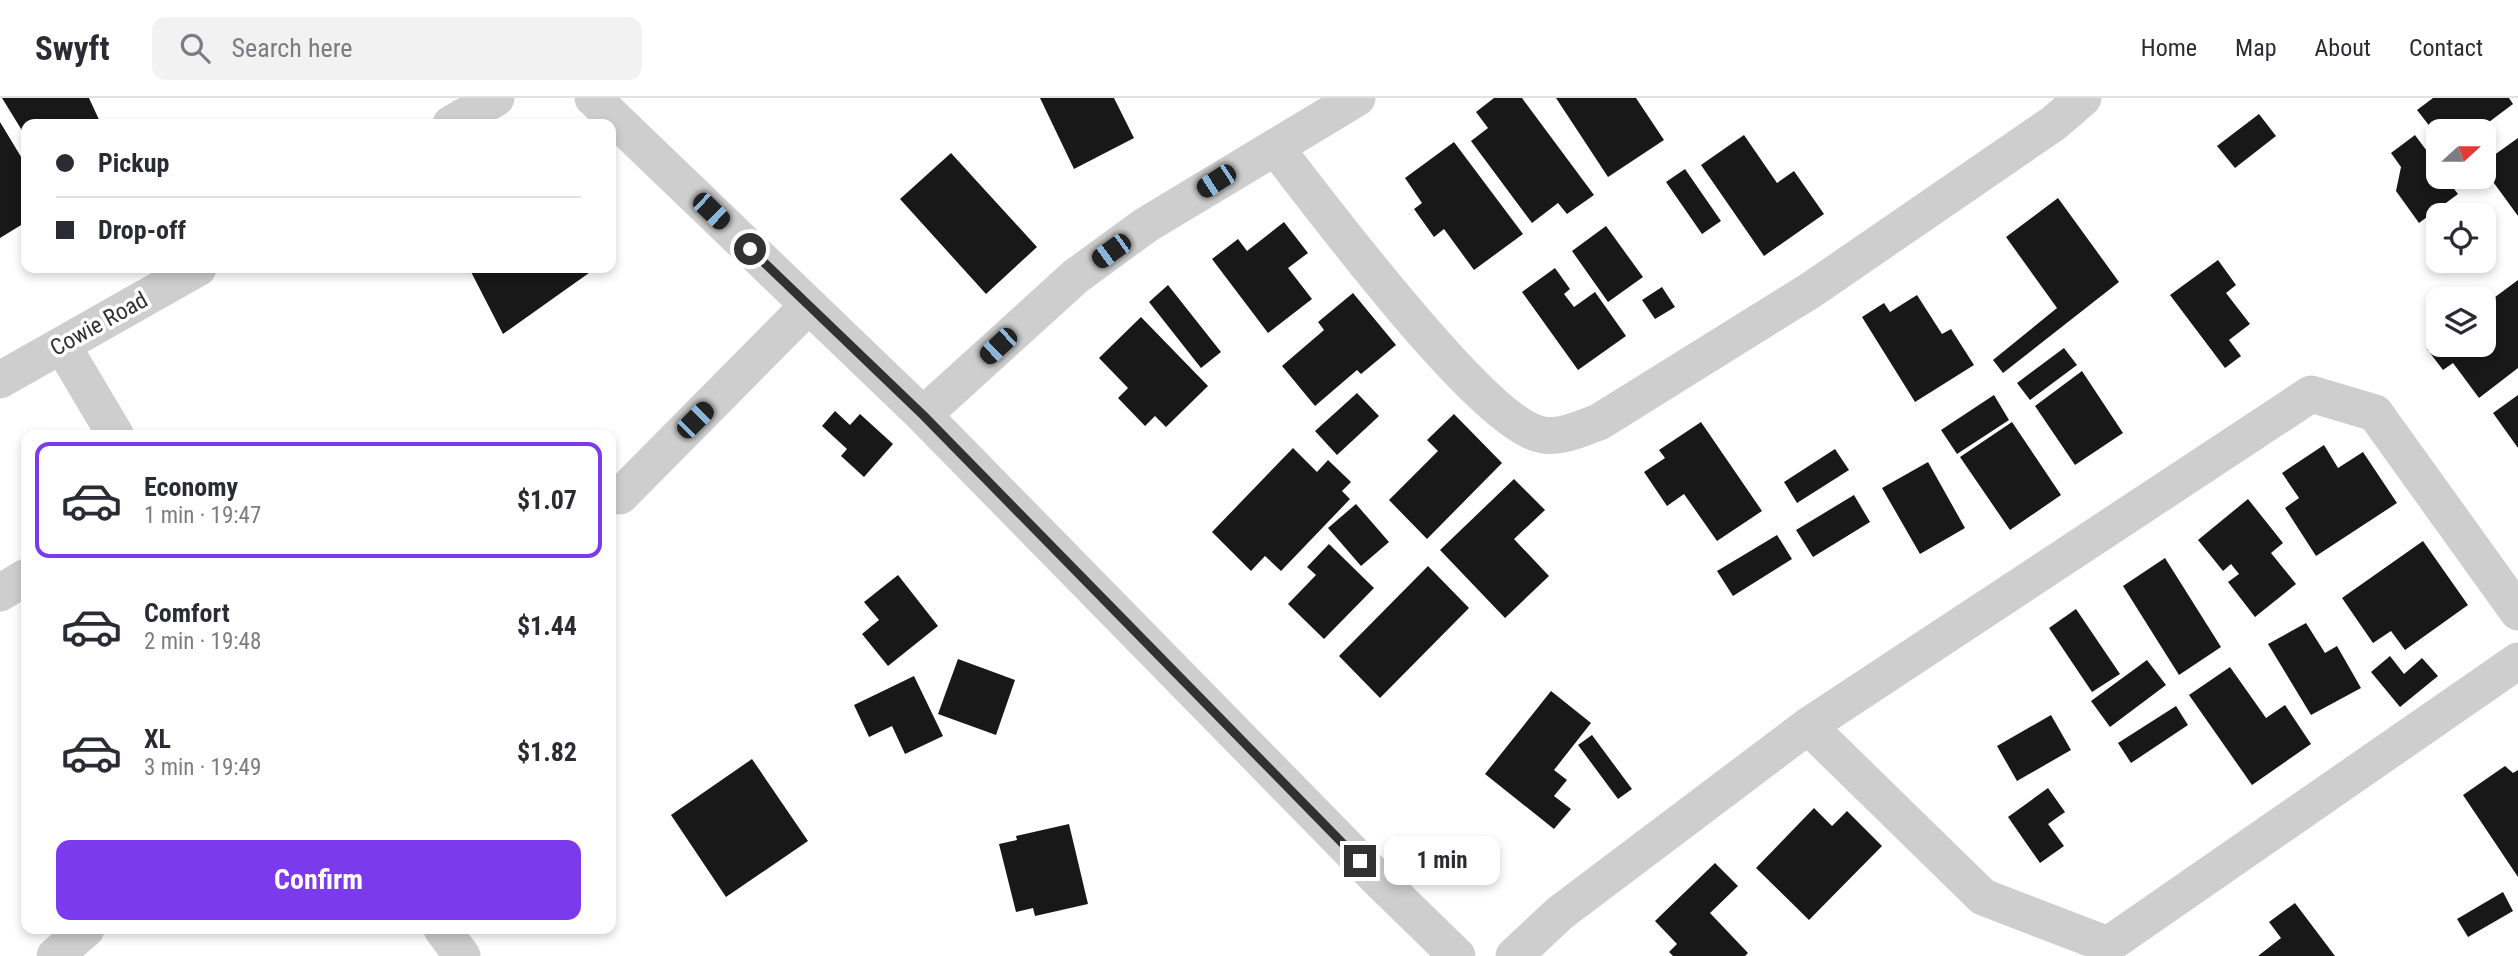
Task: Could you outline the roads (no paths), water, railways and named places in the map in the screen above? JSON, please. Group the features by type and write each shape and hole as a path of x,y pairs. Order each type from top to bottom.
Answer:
{"street":[{"path":"459,119 496,98"},
{"path":"593,98 615,119"},
{"path":"923,415 1076,276 1146,225 1357,98"},
{"path":"1275,147 1389,292 1495,407 1518,426 1543,435 1568,433 1599,422 1790,304 2054,123 2083,98"},
{"path":"616,120 923,415 1378,880 1457,956"},
{"name":"Cowie Road","path":"0,380 189,273"},
{"path":"620,496 808,306"},
{"path":"62,345 112,430"},
{"path":"1514,956 1560,913 1808,726 2311,394 2375,413 2518,612"},
{"path":"0,593 21,580"},
{"path":"1808,726 1983,897 2108,945 2518,661"},
{"path":"55,956 80,934"},
{"path":"446,934 462,956"}]}
